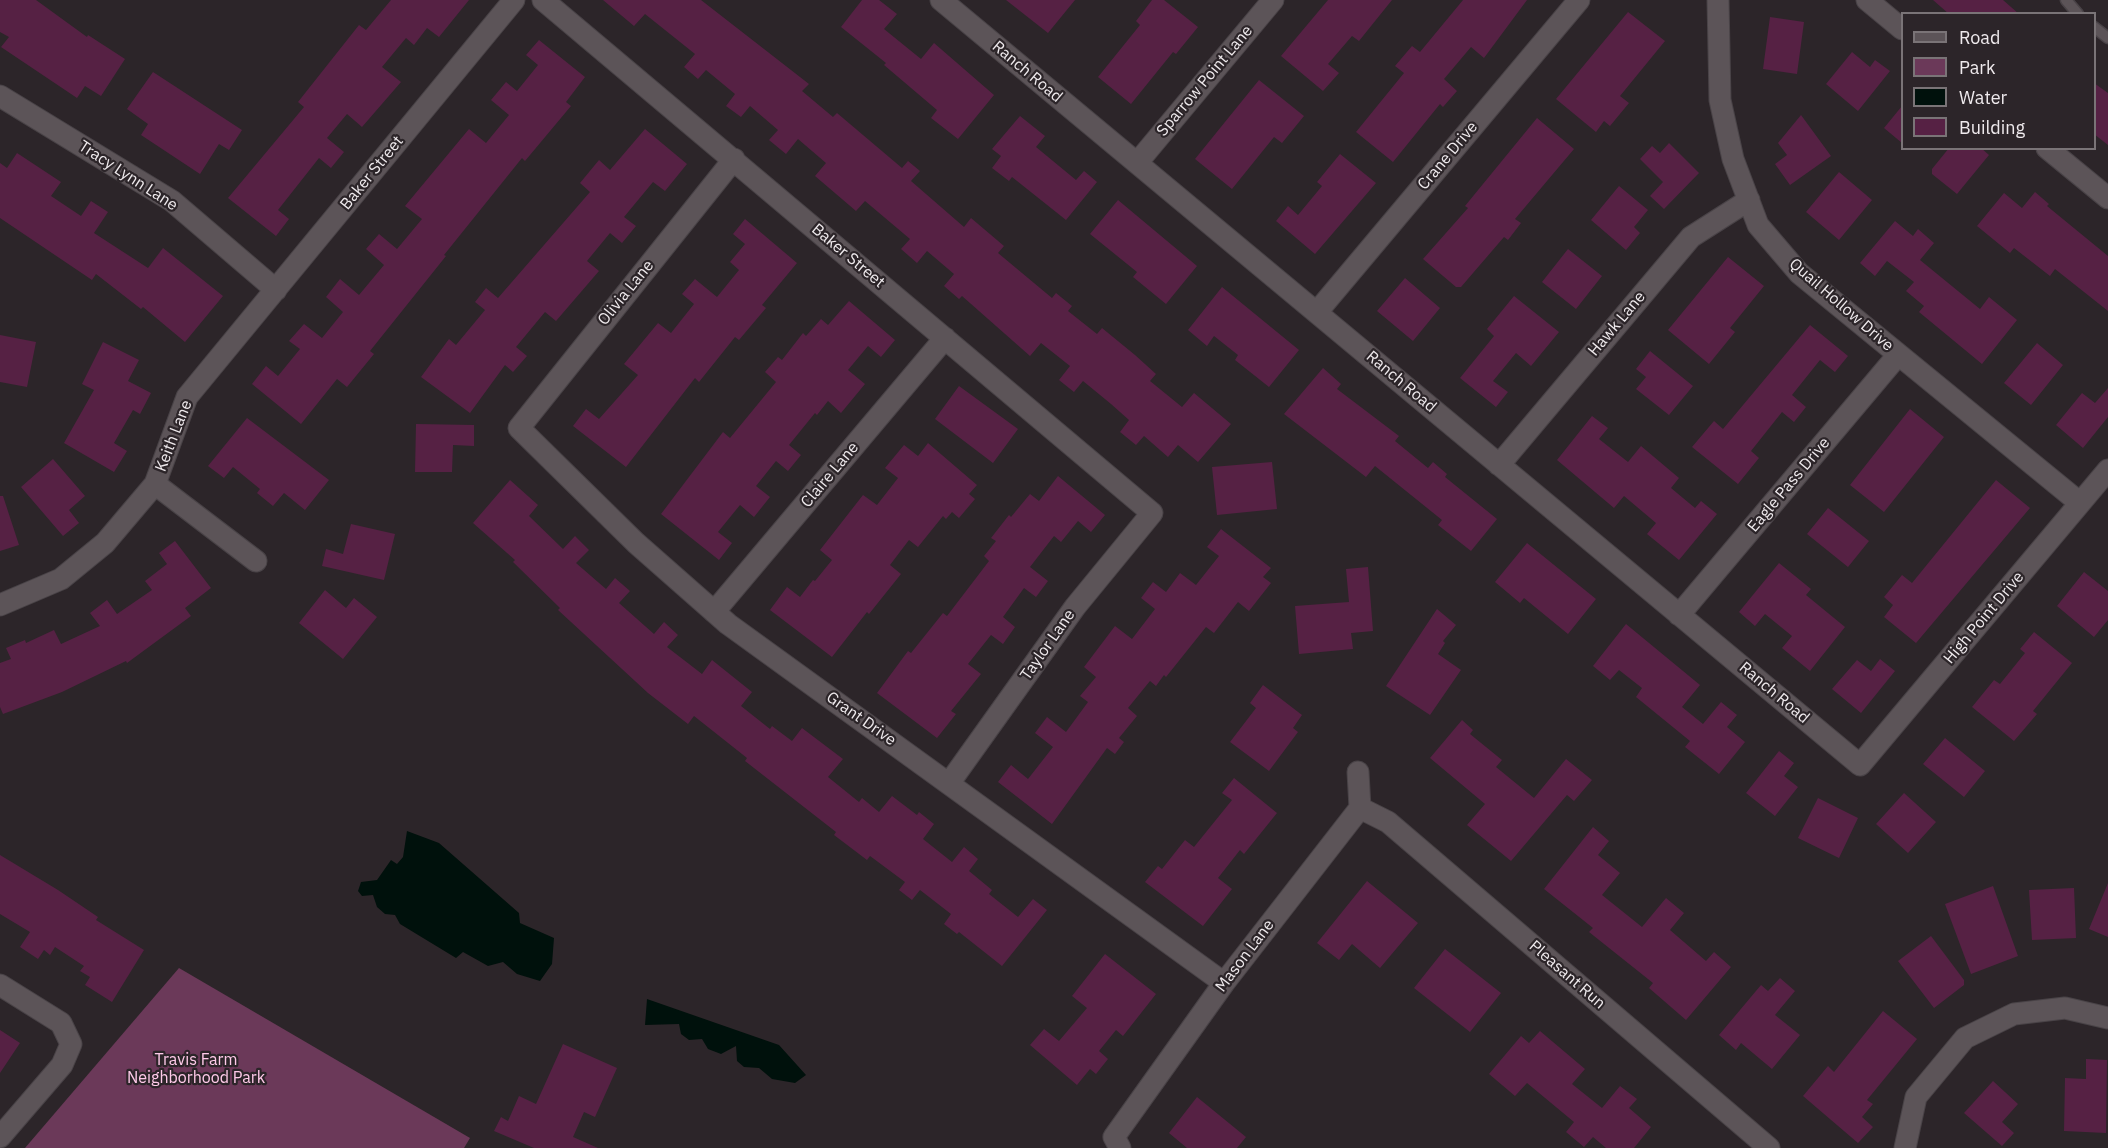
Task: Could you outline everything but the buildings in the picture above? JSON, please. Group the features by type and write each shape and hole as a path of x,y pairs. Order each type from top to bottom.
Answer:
{"street":[{"name":"Baker Street","path":"276,290 514,0"},
{"name":"Baker Street","path":"543,0 1152,513"},
{"name":"Sparrow Point Lane","path":"1137,163 1274,0"},
{"name":"Crane Drive","path":"1317,312 1579,0"},
{"name":"Quail Hollow Drive","path":"1718,0 1720,100 1733,159 1758,225 1799,273 2080,503"},
{"path":"1867,0 1901,28"},
{"name":"Ranch Road","path":"951,3 1137,163 1860,765"},
{"name":"Tracy Lynn Lane","path":"0,96 172,201 276,290"},
{"path":"2049,150 2108,198"},
{"name":"Olivia Lane","path":"519,428 734,159"},
{"name":"Hawk Lane","path":"1500,465 1690,237 1749,200"},
{"name":"Keith Lane","path":"0,606 61,579 105,543 155,484 187,397 276,290"},
{"name":"Claire Lane","path":"714,612 945,338"},
{"name":"Eagle Pass Drive","path":"1679,615 1898,355"},
{"name":"Grant Drive","path":"519,428 636,543 714,612 1224,983"},
{"name":"High Point Drive","path":"1860,765 2108,470"},
{"path":"155,484 256,561"},
{"name":"Taylor Lane","path":"950,782 1075,607 1152,513"},
{"path":"1358,772 1360,808"},
{"name":"Mason Lane","path":"1117,1142 1224,983 1360,808"},
{"name":"Pleasant Run","path":"1360,808 1388,822 1769,1148"},
{"path":"0,985 61,1023 71,1044 62,1065 0,1137"},
{"path":"1905,1148 1916,1097 1965,1038 2014,1014 2065,1008 2108,1018"}],"lane":[{"path":"2066,0 2076,12"},
{"path":"2096,29 2108,38"}],"green space":[{"name":"Travis Farm Neighborhood Park","path":"179,968 470,1138 464,1148 25,1148"}],"water":[{"path":"407,831 439,843 519,913 520,923 554,938 552,964 540,981 517,974 503,962 488,966 463,952 456,958 400,924 395,915 385,914 377,907 373,895 362,896 358,891 361,882 377,880 391,860 397,864 403,857"},
{"path":"647,999 779,1045 806,1075 795,1083 772,1079 759,1068 744,1067 737,1061 736,1046 721,1054 708,1049 702,1039 689,1040 681,1034 679,1024 645,1025"}]}
